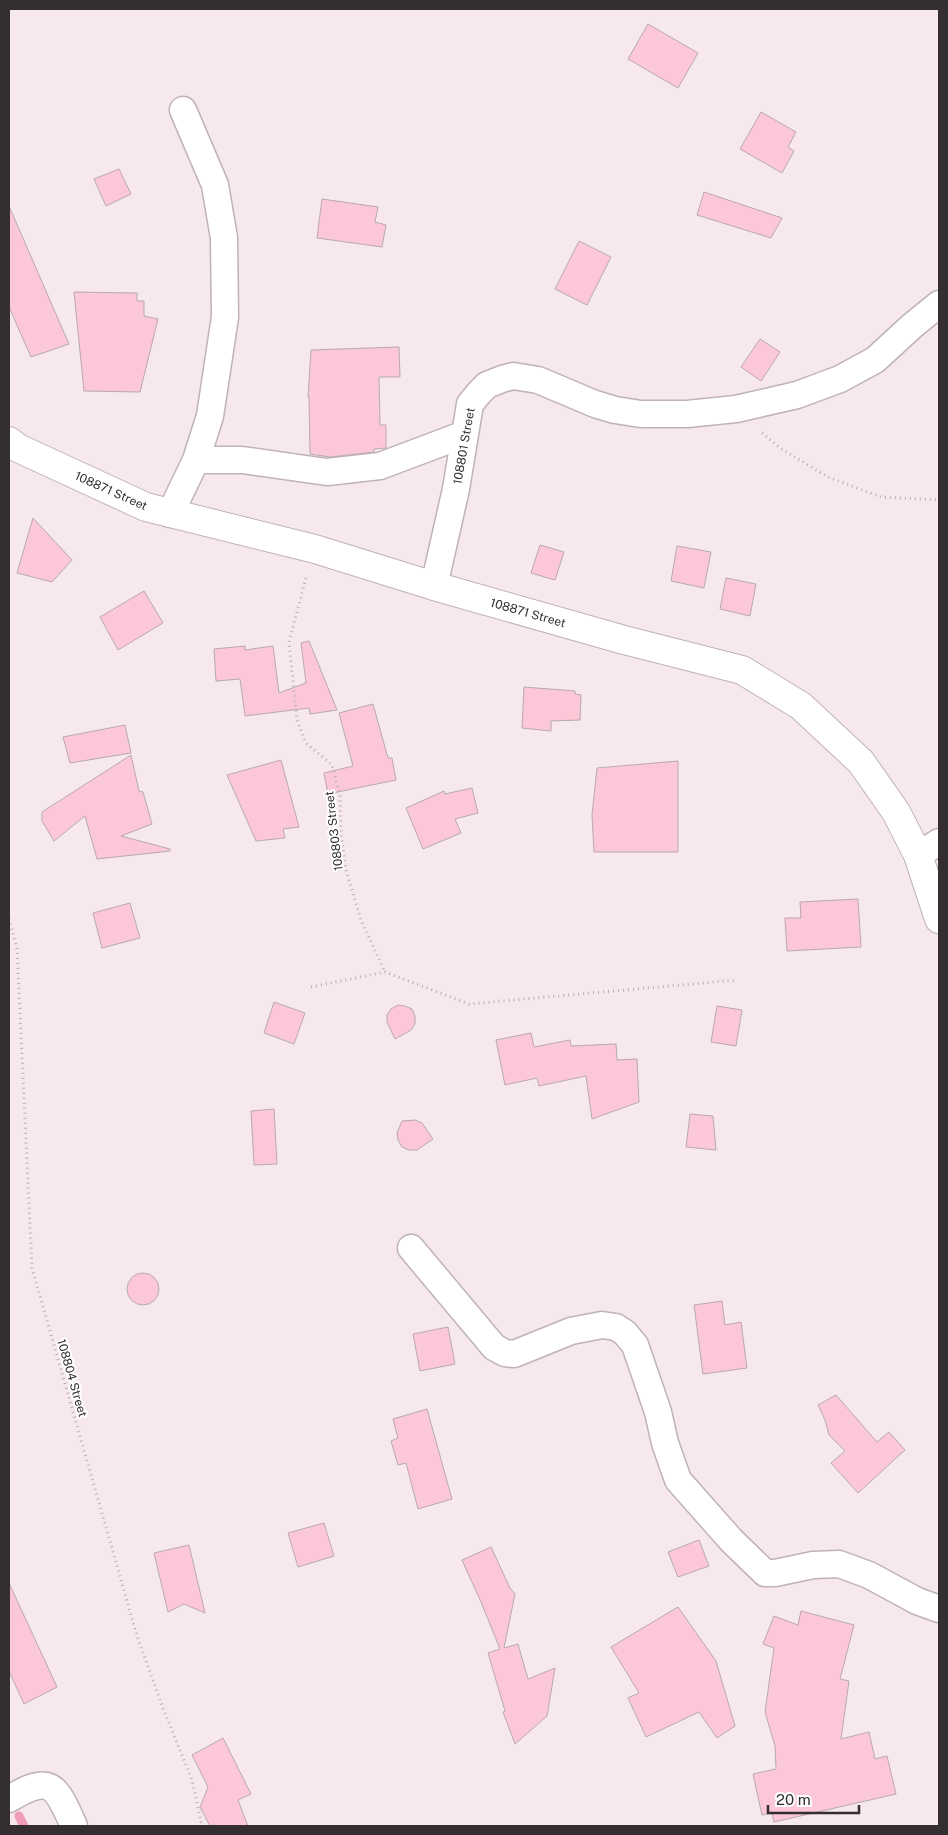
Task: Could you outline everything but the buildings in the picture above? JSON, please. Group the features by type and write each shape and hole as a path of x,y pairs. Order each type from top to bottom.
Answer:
{"street":[{"path":"170,514 196,460 210,416 225,317 224,238 215,185 183,110"},
{"name":"108801 Street","path":"434,586 456,489 470,404 478,392 487,385 502,378 513,376 538,380 595,404 615,410 641,414 687,414 736,409 797,395 840,379 875,360 939,304"},
{"path":"196,460 242,460 327,472 380,466 465,434"},
{"name":"108871 Street","path":"9,441 18,448 138,504 170,514 315,549 434,586 624,640 742,670 801,706 861,762 896,812 928,849 939,919"},
{"path":"410,1248 500,1352 514,1354 571,1330 602,1326 616,1327 625,1334 635,1345 658,1412 665,1444 678,1480 738,1547 765,1573 775,1574 813,1565 839,1564 869,1575 917,1600 939,1609"},
{"path":"9,1799 28,1788 46,1785 55,1790 62,1798 74,1826"}],"path":[{"path":"736,409 780,448 828,477 881,497 939,500"},
{"name":"108803 Street","path":"315,549 298,604 289,642 297,720 306,743 332,766 340,795 341,834 346,870 361,920 385,972"},
{"name":"108804 Street","path":"9,919 18,948 32,1268 137,1636 192,1780 202,1826"},
{"path":"311,987 385,972 469,1004 736,980"}],"waterway":[{"path":"19,1816 24,1826"}]}
